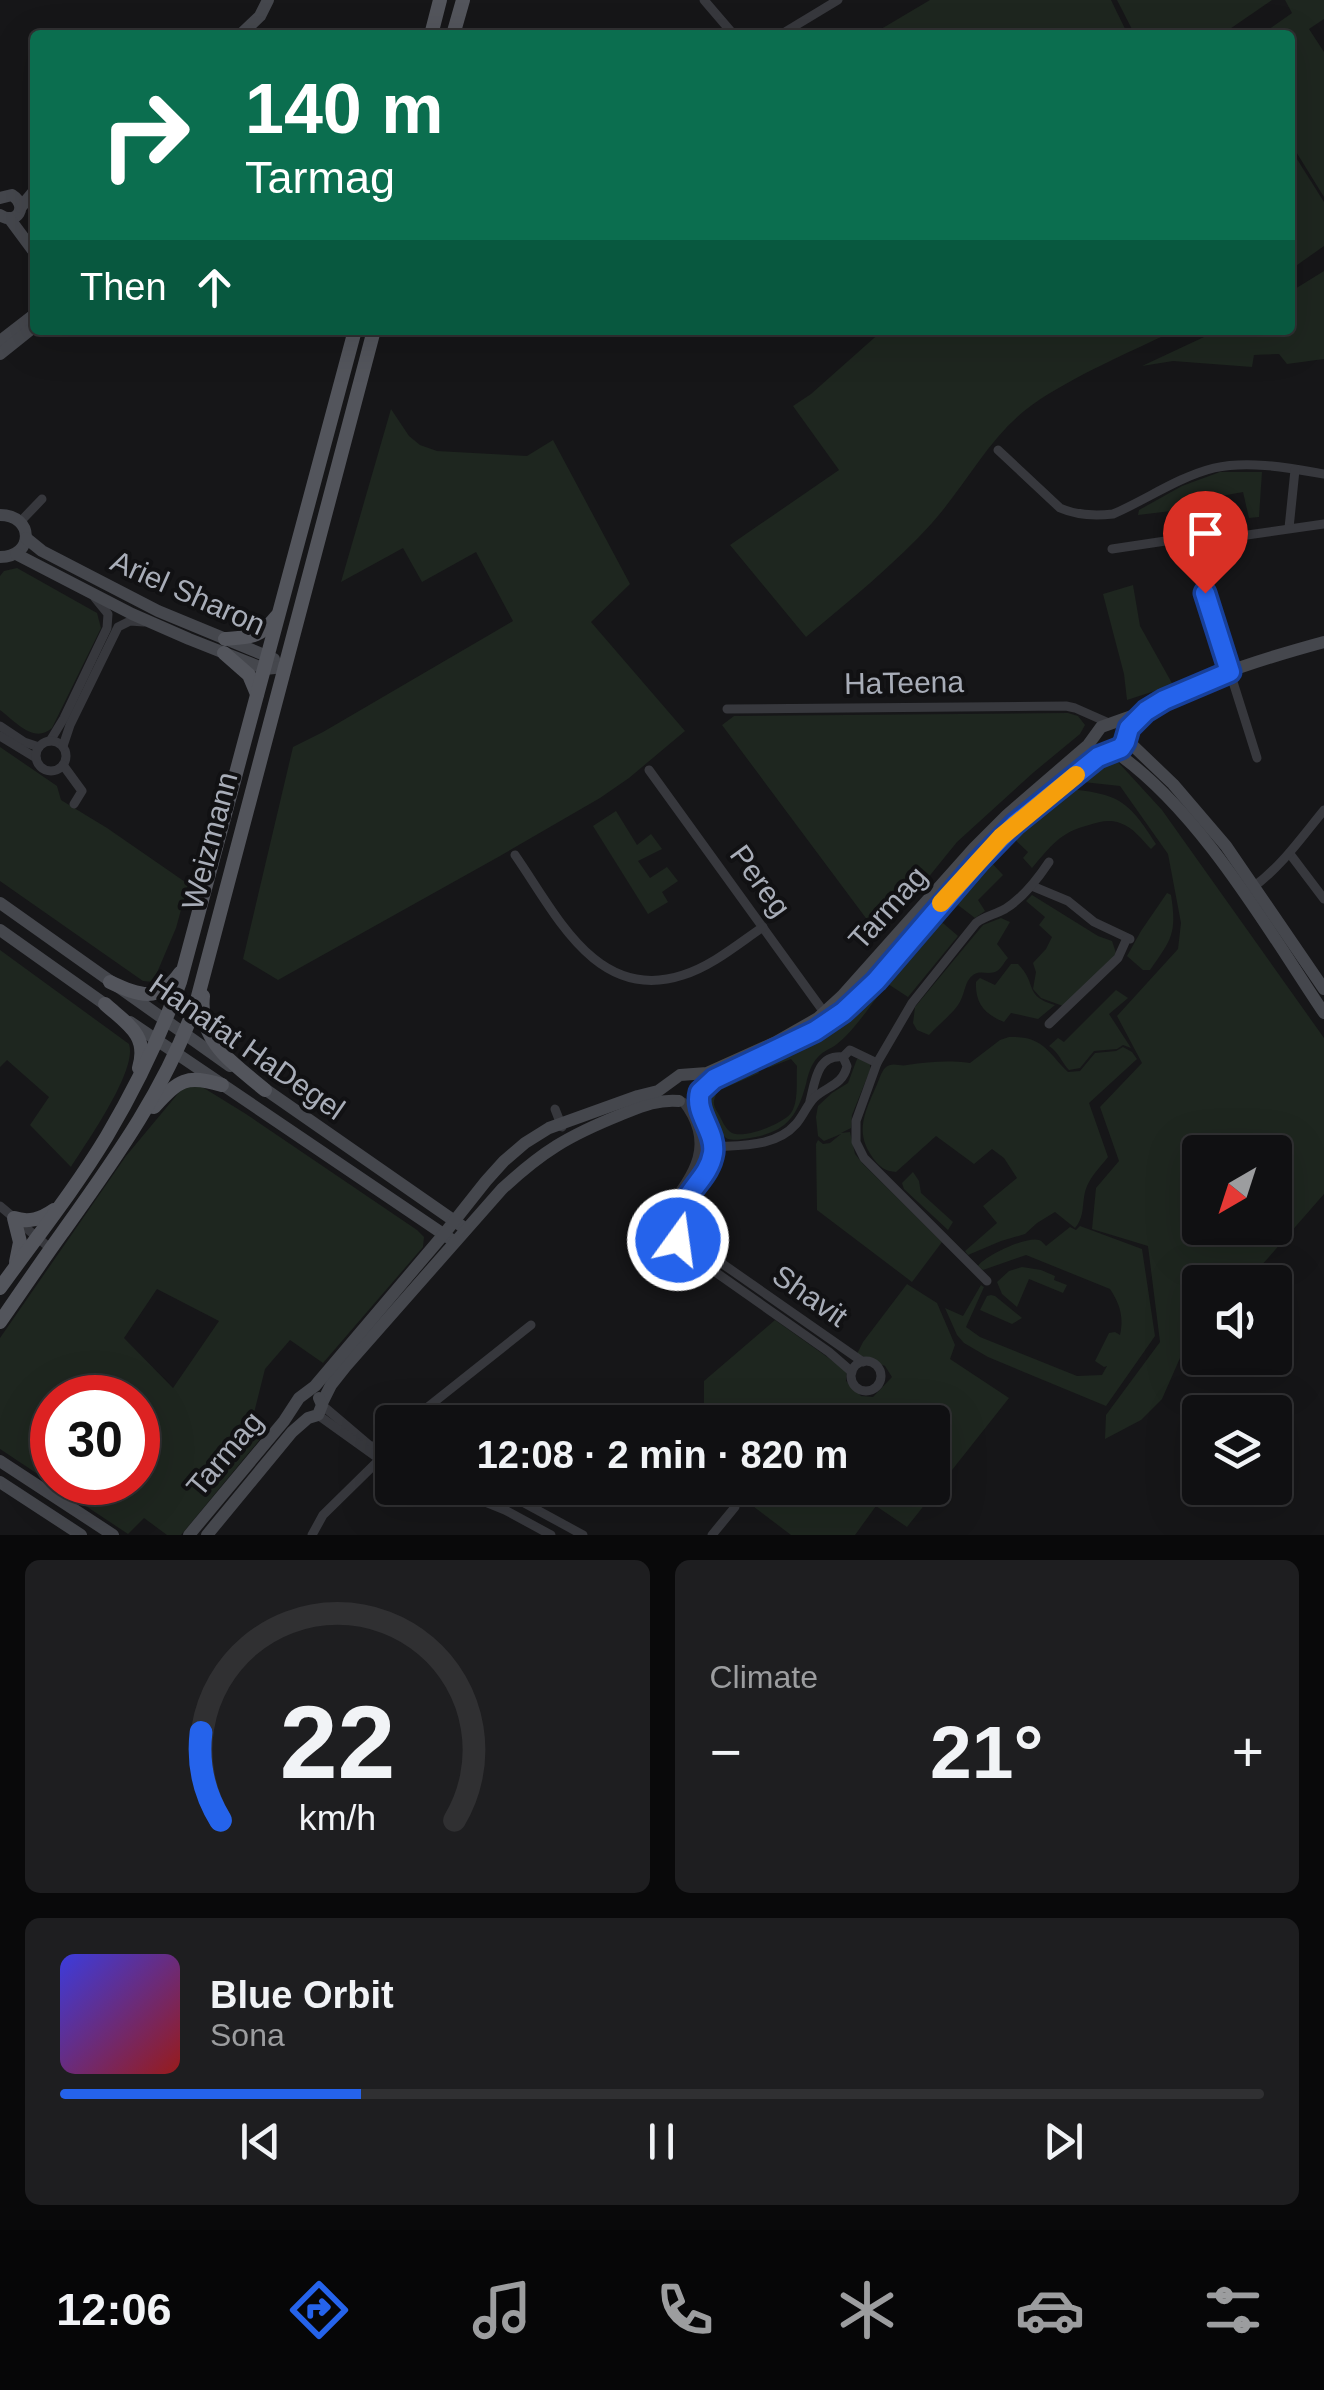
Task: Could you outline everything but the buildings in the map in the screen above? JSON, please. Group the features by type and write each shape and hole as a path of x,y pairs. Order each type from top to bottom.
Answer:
{"main road":[{"path":"433,30 440,0"},
{"path":"454,30 462,0"},
{"name":"Weizmann","path":"0,1288 107,1135 166,1021 185,964 354,335"},
{"name":"Weizmann","path":"0,1322 105,1176 185,1035 373,335"},
{"path":"258,695 249,675 225,646 260,634 280,612"},
{"path":"110,982 138,994 152,994 171,985 185,964"},
{"path":"206,966 202,1015 208,1034 220,1051 264,1090"},
{"path":"105,1004 138,1036 143,1046 134,1087"},
{"path":"136,1126 170,1089 184,1080 199,1079 222,1086"},
{"path":"11,1273 20,1248 14,1218 36,1219 59,1206"}],"street":[{"path":"788,30 838,0"},
{"path":"245,30 260,16 267,2"},
{"path":"711,2 731,30"},
{"path":"810,2 814,15"},
{"path":"0,198 8,194 30,243"},
{"path":"13,211 30,236"},
{"path":"0,341 30,318"},
{"path":"0,354 30,330"},
{"path":"998,450 1060,508 1102,516 1215,468 1251,466 1324,474"},
{"path":"1289,528 1295,470"},
{"path":"20,522 42,500"},
{"path":"0,515 10,515 20,522 26,538 16,554 0,557"},
{"path":"1112,549 1192,537 1206,541 1324,524"},
{"name":"Ariel Sharon","path":"26,538 42,551 225,646"},
{"name":"Ariel Sharon","path":"16,554 152,623 284,667"},
{"path":"38,752 64,718 107,628 109,618 105,609 90,592"},
{"path":"1205,593 1257,758"},
{"path":"0,726 38,752 40,766 48,771 58,770 64,765 63,746 70,725 118,628 130,622 152,623"},
{"path":"1324,642 1230,672 1164,700 1131,724 1112,730 1101,747 1136,768 1163,794 1250,890 1324,989"},
{"name":"HaTeena","path":"727,709 1066,706 1081,710 1112,730"},
{"path":"1112,730 1196,810 1226,846 1324,1013"},
{"name":"Tarmag","path":"690,1074 706,1072 776,1042 828,1017 854,1003 1001,837 1098,757 1124,746 1112,730 1088,745 974,848 828,1017 799,1039 714,1079 699,1094"},
{"path":"0,736 38,752"},
{"path":"50,741 63,746"},
{"path":"64,765 81,788 74,804"},
{"name":"Pereg","path":"650,770 828,1017"},
{"path":"1250,890 1290,854 1323,815"},
{"path":"1290,854 1324,899"},
{"path":"514,855 578,946 604,967 630,977 657,980 684,975 763,927"},
{"path":"988,1282 870,1164 859,1150 856,1121 877,1062 912,1003 976,923 1014,903 1049,862"},
{"path":"1032,886 1068,901 1094,922 1130,939 1118,958 1049,1024"},
{"name":"Hanafat HaDegel","path":"0,904 460,1225"},
{"name":"Hanafat HaDegel","path":"0,930 222,1086 450,1238"},
{"path":"714,1147 777,1139 797,1122 809,1104 822,1065 833,1056 842,1057 850,1050 877,1062"},
{"path":"809,1104 844,1077 847,1066 842,1057"},
{"path":"690,1074 697,1079 699,1105 714,1147 711,1161 686,1200 674,1242 660,1243 653,1236 652,1226 699,1158 698,1135 689,1111 672,1090 680,1075 690,1074"},
{"name":"Tarmag","path":"207,1535 292,1432 318,1410 339,1374 460,1225 481,1187 516,1150 534,1136 651,1094 673,1082"},
{"path":"681,1101 693,1101 699,1094"},
{"name":"Tarmag","path":"460,1225 527,1165 565,1139 646,1104 681,1101"},
{"path":"556,1109 565,1139"},
{"path":"422,1198 454,1204 481,1187"},
{"path":"385,1194 424,1232 427,1243 423,1258"},
{"path":"0,1206 51,1249"},
{"path":"661,1216 670,1215 680,1226"},
{"name":"Shavit","path":"680,1226 716,1260 863,1362"},
{"name":"Tarmag","path":"189,1535 284,1422 299,1398 308,1393 423,1258 450,1238"},
{"name":"Shavit","path":"674,1242 852,1372"},
{"path":"432,1405 531,1325"},
{"path":"863,1362 870,1362 879,1369 878,1386 868,1391 857,1388 852,1372 863,1362"},
{"path":"308,1393 315,1394 318,1410 375,1457"},
{"path":"297,1404 299,1414 318,1410 375,1447"},
{"path":"361,1448 367,1460 365,1475"},
{"path":"0,1461 114,1535"},
{"path":"312,1535 323,1515 375,1464"},
{"path":"0,1482 81,1535"},
{"path":"493,1505 551,1535"},
{"path":"528,1505 583,1535"},
{"path":"712,1535 734,1507"}],"shaded area":[{"path":"930,0 1111,0 1126,30 879,30"},
{"path":"1117,0 1272,0 1228,30 1132,30"},
{"path":"1285,0 1324,0 1324,19 1309,29 1324,52 1324,197 1295,150 1295,30 1268,30 1292,13"},
{"path":"1295,156 1324,202 1324,246 1295,266"},
{"path":"1324,271 1324,359 1287,364 1279,354 1254,355 1252,367 1173,361 1142,366 1208,335 1295,335 1295,289"},
{"path":"877,335 1165,335 1065,384 1017,417 918,538 806,637 730,545 839,470 793,406"},
{"path":"391,409 409,436 437,451 527,456 553,440 630,584 591,622 685,731 600,798 278,980 243,959 293,747 513,621 476,552 422,582 403,548 341,582"},
{"path":"1220,472 1262,472 1259,517 1249,518 1243,492 1221,496 1224,523 1192,527 1188,509 1138,515 1139,510 1182,486"},
{"path":"17,568 97,613 101,628 52,728 39,734 25,730 0,710 0,576"},
{"path":"1133,585 1140,626 1173,685 1127,700 1103,594"},
{"path":"734,716 1078,716 1085,725 1080,734 957,842 880,937 722,725"},
{"path":"0,747 57,786 61,800 188,884 176,928 153,982 143,981 0,881"},
{"path":"1103,759 1118,762 1162,810 1324,1038 1324,1194 1292,1231 1292,1135 1182,1135 1182,1245 1279,1245 1262,1265 1182,1265 1182,1356 1162,1399 1141,1420 1105,1439 1106,1415 1160,1342 1148,1246 1092,1229 1096,1188 1119,1161 1100,1107 1142,1063 1117,1016 1178,949 1181,923 1168,854 1120,786 1074,781"},
{"path":"1069,789 1121,802 1156,844 1151,849 1125,825 1100,822 1063,836 1032,868 1023,858 1028,852 1011,836"},
{"path":"616,811 637,845 651,834 662,849 638,861 650,878 667,867 678,881 662,892 668,902 648,914 593,826"},
{"path":"987,858 1003,875 978,900 985,911 975,918 958,905 947,915 944,910"},
{"path":"1167,893 1173,908 1171,935 1150,970 1143,970 1127,956"},
{"path":"1032,895 1112,941 1116,953 1063,1006 1041,998 1033,989 1033,963 1052,937 1039,925 1045,917 1026,901"},
{"path":"937,918 958,936 908,997 885,982"},
{"path":"1001,918 1010,922 997,944 1008,958 1002,967 973,975 958,1005 929,1035 917,1030 913,1023 915,1007 983,925"},
{"path":"0,950 129,1044 130,1056 119,1088 71,1167 30,1125 49,1097 7,1060 0,1067"},
{"path":"1011,964 1018,964 1024,971 1039,998 1055,1005 1038,1019 1011,1013 1004,1022 979,1002 976,982 980,978 995,985"},
{"path":"877,990 882,991 849,1033 816,1060 797,1108 785,1124 756,1137 733,1140 723,1136 709,1110 708,1097 713,1088 756,1068 759,1073 718,1091 715,1107 732,1133 754,1132 780,1122 794,1108 797,1066 791,1059 768,1068 771,1060 828,1031"},
{"path":"1116,990 1128,998 1109,1014 1131,1048 1123,1045 1094,1051 1080,1068 1069,1070 1049,1046 1058,1038 1064,1042"},
{"path":"1009,1037 1038,1042 1068,1072 1080,1071 1095,1053 1123,1047 1137,1059 1089,1103 1108,1157 1087,1186 1081,1218 1075,1228 1055,1212 1025,1234 968,1255 965,1251 997,1223 983,1206 1017,1178 1004,1158 992,1149 974,1164 936,1136 896,1172 890,1171 869,1153 863,1135 864,1118 888,1066 970,1063"},
{"path":"857,1059 870,1064 870,1070 852,1115 851,1128 841,1133 850,1132 855,1154 863,1164 942,1242 912,1282 817,1210 816,1144 818,1140 830,1143 841,1134 824,1141 818,1136 818,1106 848,1083"},
{"path":"199,1085 246,1114 417,1230 424,1237 423,1247 323,1363 290,1340 265,1369 253,1417 270,1427 181,1535 167,1535 144,1518 128,1534 84,1505 160,1505 160,1375 30,1375 30,1469 0,1449 0,1338 126,1156 181,1090","holes":["157,1289 219,1321 173,1388 124,1338"]},
{"path":"913,1172 921,1193 953,1222 948,1230 904,1189 902,1183"},
{"path":"1080,1226 1142,1249 1155,1336 1106,1406 988,1357 964,1343 945,1308 963,1316 981,1285 984,1287 966,1327 980,1337 1077,1376 1102,1375 1107,1366 1095,1361 1109,1333 1120,1335 1121,1328 1120,1311 1110,1289 1026,1255 983,1270 978,1266 1016,1244 1040,1240 1046,1246 1070,1227 1076,1230"},
{"path":"1022,1267 1055,1276 1054,1280 1067,1285 1063,1293 1029,1279 1017,1307 1002,1294 997,1282 1009,1271"},
{"path":"907,1284 937,1303 955,1345 950,1359 1009,1398 950,1473 950,1405 704,1405 704,1381 775,1320 847,1371 846,1381 861,1396 873,1397 892,1377 885,1366 857,1354"},
{"path":"991,1295 1022,1318 1012,1324 980,1310"},
{"path":"751,1505 924,1505 907,1527 876,1506 855,1535 791,1535"}],"slow traffic":[{"path":"941,903 1001,837 1076,775"}],"route":[{"path":"678,1240 682,1209 711,1161 714,1147 699,1105 700,1092 714,1079 815,1031 843,1012 876,981 1015,824 1098,757 1121,748 1129,728 1146,711 1230,672 1205,593"}]}
